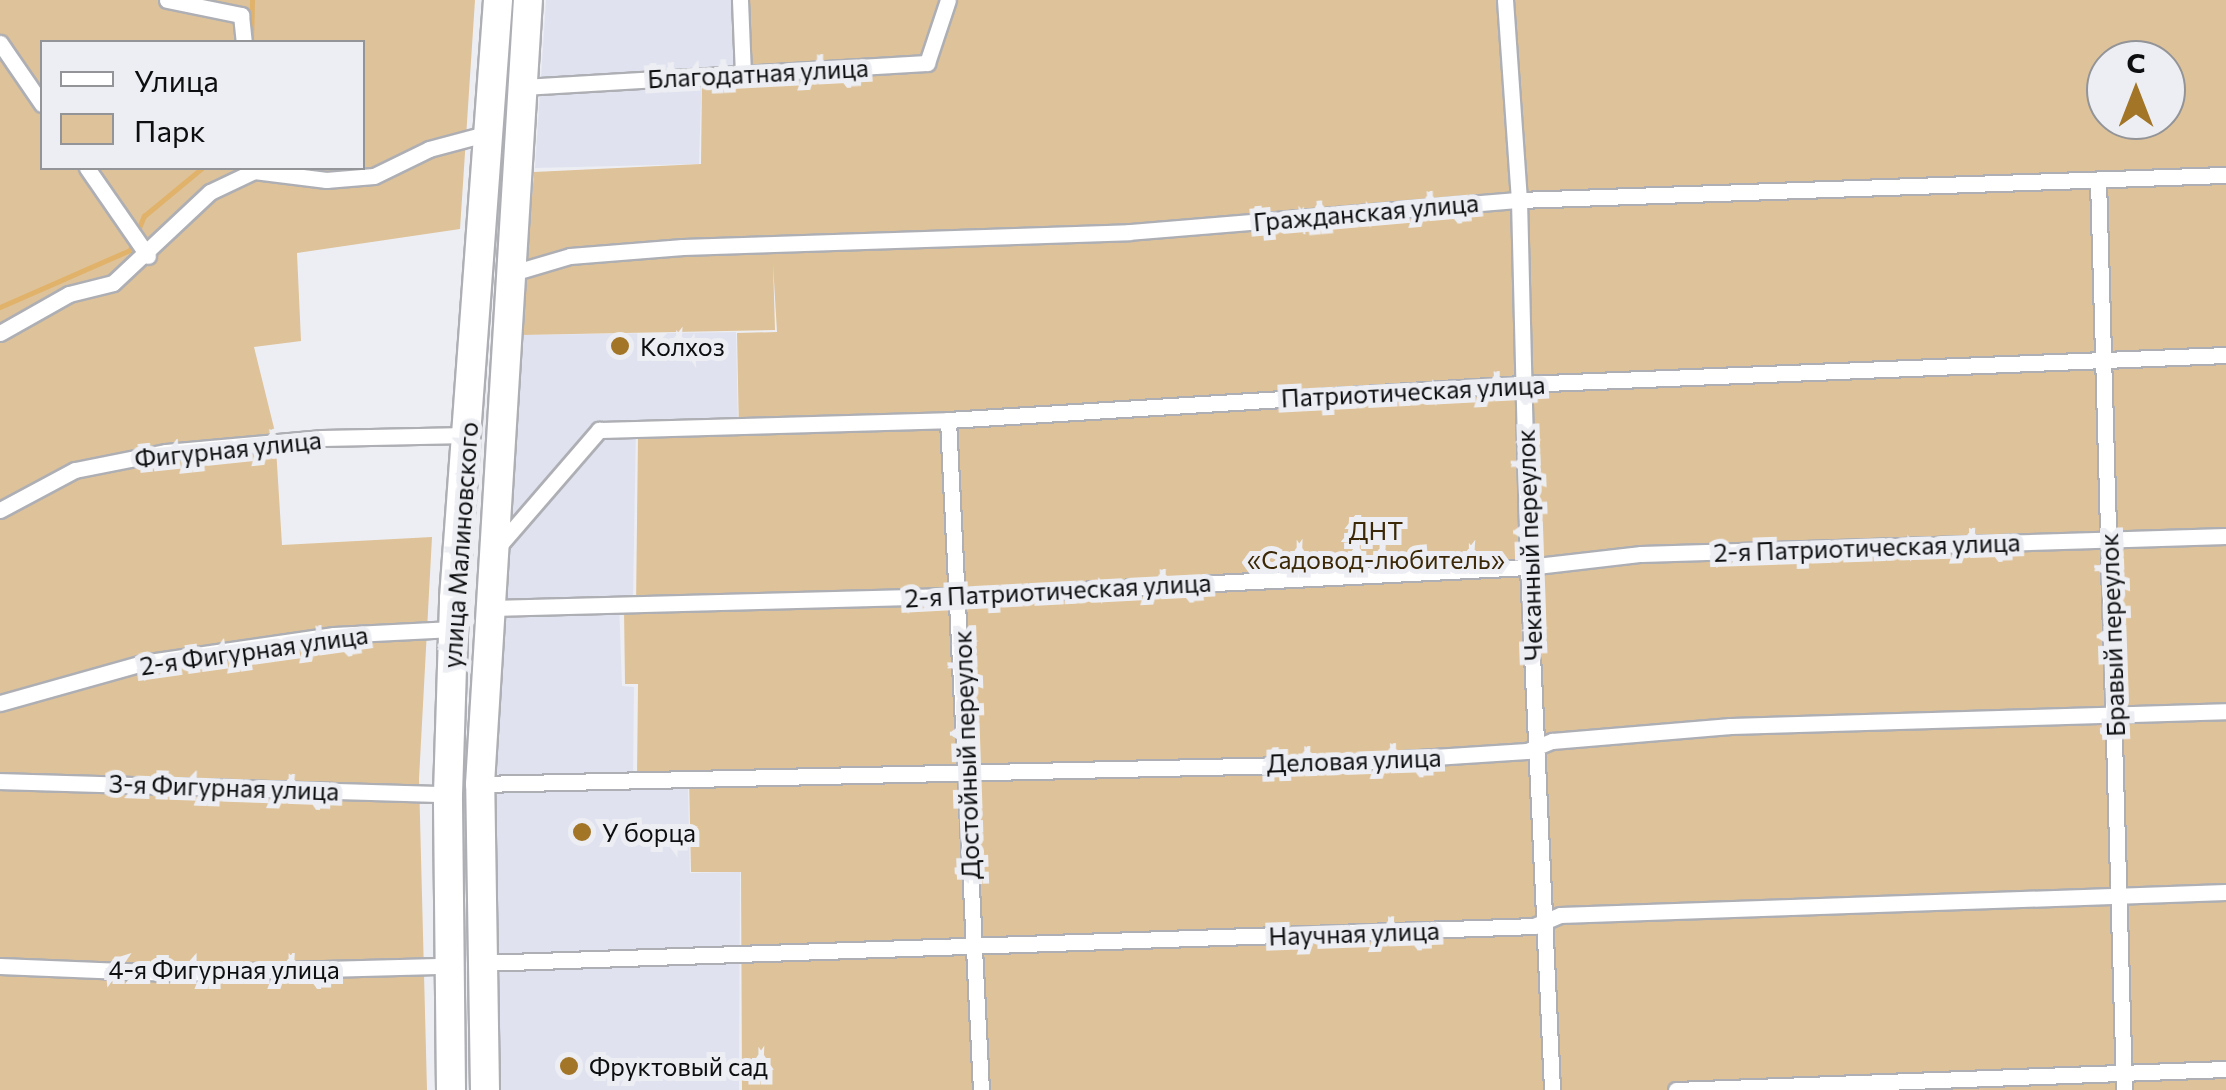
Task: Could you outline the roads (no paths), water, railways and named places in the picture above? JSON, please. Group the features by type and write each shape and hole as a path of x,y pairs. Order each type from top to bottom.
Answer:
{"highway":[{"name":"улица Малиновского","path":"452,1090 447,966 453,629 498,0"},
{"name":"улица Малиновского","path":"485,1090 480,784 528,0"}],"street":[{"path":"167,0 242,15 244,40"},
{"path":"740,0 743,74"},
{"name":"Благодатная улица","path":"522,87 927,63 948,0"},
{"name":"Чеканный переулок","path":"1505,0 1519,200 1528,567 1552,1090"},
{"path":"0,43 40,101"},
{"path":"261,170 326,180 374,176 428,149 489,133"},
{"path":"87,170 148,256"},
{"path":"0,333 69,294 113,283 148,256 210,192 252,170"},
{"name":"Гражданская улица","path":"509,274 570,256 683,247 1129,232 1519,200 2226,175"},
{"name":"Бравый переулок","path":"2098,180 2124,1082"},
{"name":"Патриотическая улица","path":"492,554 600,430 948,420 1522,384 2226,355"},
{"name":"Достойный переулок","path":"948,420 961,596 972,949 981,1090"},
{"name":"Фигурная улица","path":"0,510 75,470 166,452 322,438 467,435"},
{"name":"2-я Патриотическая улица","path":"489,608 961,596 1528,567 1641,554 2226,536"},
{"name":"2-я Фигурная улица","path":"0,704 142,662 334,635 453,629"},
{"name":"Деловая улица","path":"480,784 1326,764 1730,726 2226,711"},
{"name":"3-я Фигурная улица","path":"0,781 448,794"},
{"name":"Научная улица","path":"480,963 972,949 1546,921 1560,915 2226,892"},
{"name":"4-я Фигурная улица","path":"0,966 172,973 447,966"},
{"path":"1676,1090 2124,1082 2226,1069"}],"waterway":[{"path":"251,40 252,0"},
{"path":"0,307 130,250 144,216 200,170"}],"place":[{"name":"Колхоз","path":"620,346"},
{"name":"У борца","path":"582,832"},
{"name":"Фруктовый сад","path":"569,1066"}],"park label":[{"name":"ДНТ «Садовод-любитель»","path":"1376,546"}]}
